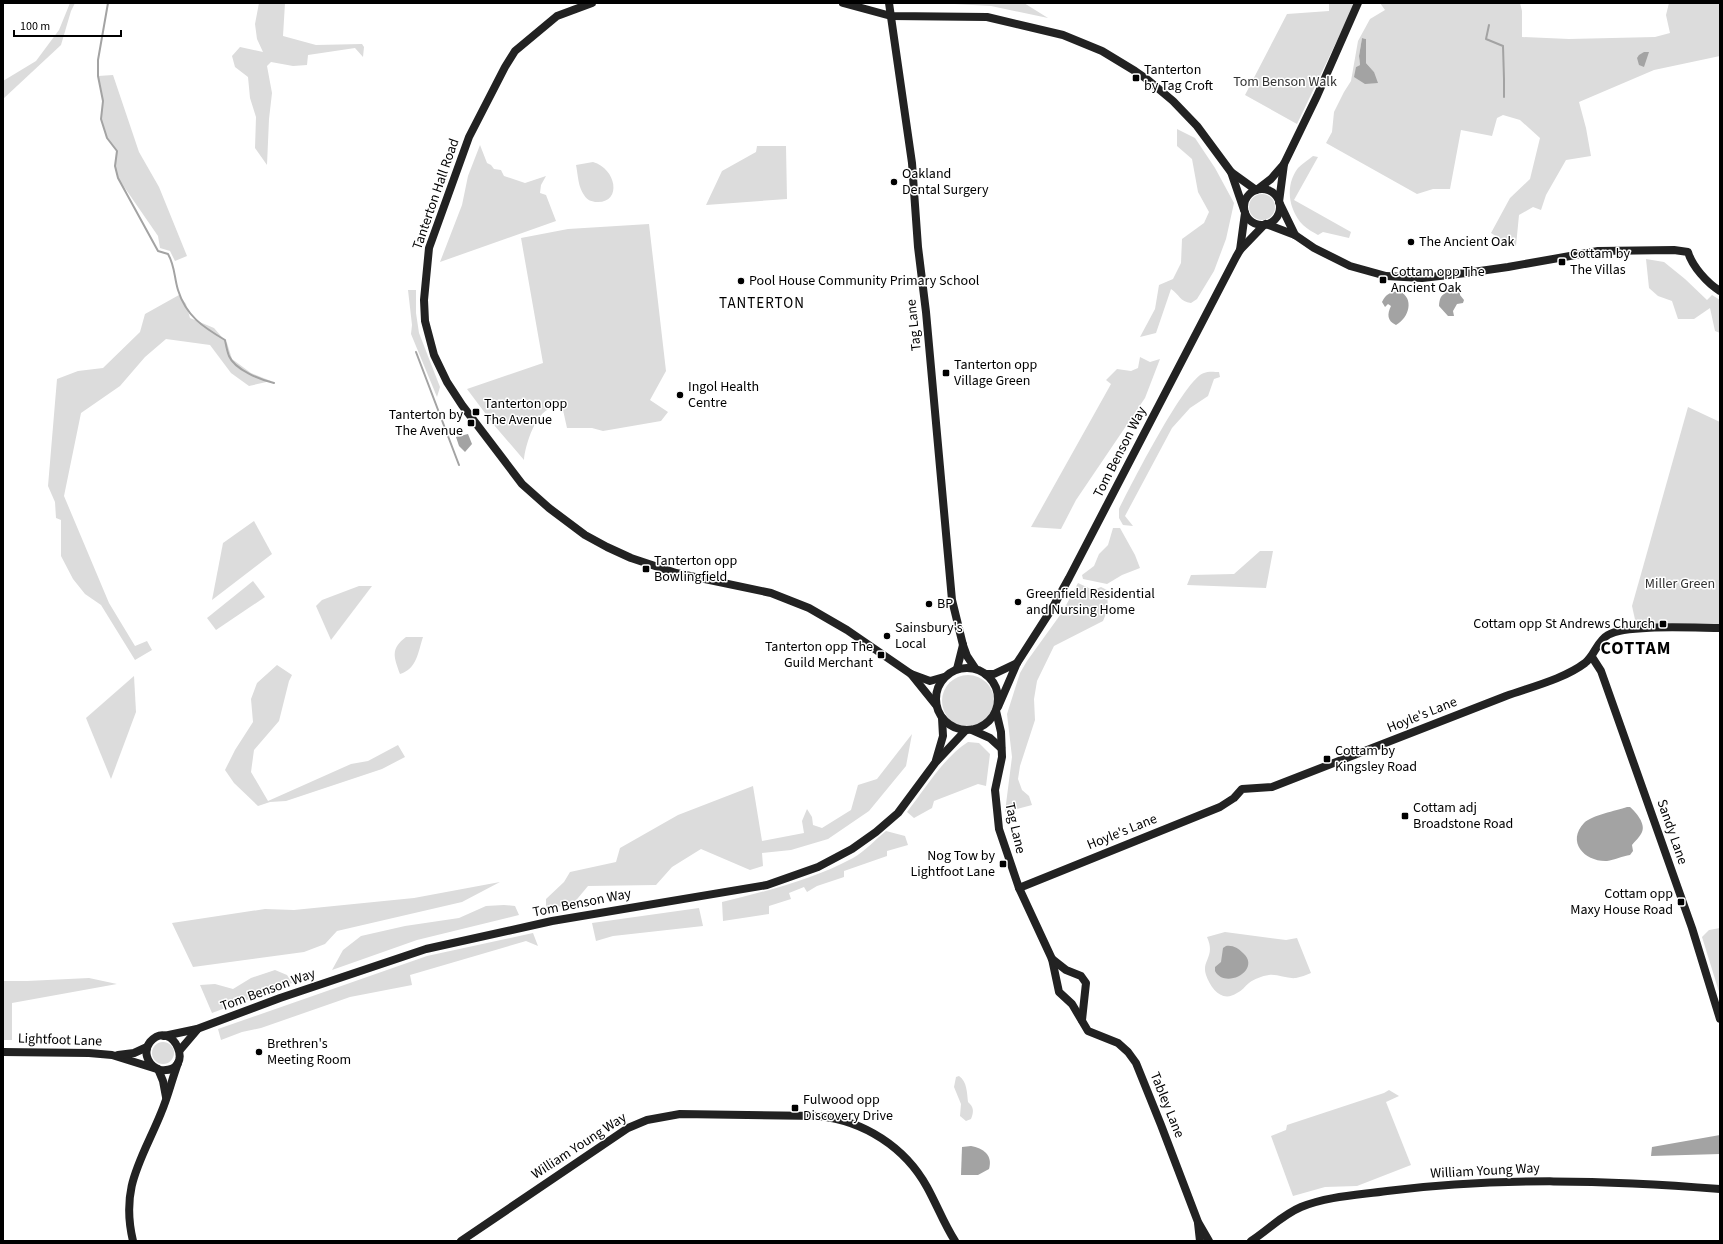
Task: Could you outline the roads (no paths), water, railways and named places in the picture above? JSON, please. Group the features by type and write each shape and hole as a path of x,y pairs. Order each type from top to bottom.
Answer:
{"main road":[{"name":"Tanterton Hall Road","path":"592,3 557,16 515,52 469,137 429,248 424,311 434,355 456,395 518,478 549,508 567,522 607,547 643,562 676,573 771,593 809,608 847,630 911,674 930,681 944,677"},
{"path":"843,3 891,16 987,17 1063,35 1086,43 1135,71 1172,100 1198,126 1231,172 1244,211 1252,222 1296,235 1314,248 1350,266 1386,276 1422,278 1508,267 1598,251 1674,250 1688,252 1690,258 1704,277 1720,291"},
{"name":"Tag Lane","path":"889,3 912,163 918,247 926,312 952,600 963,645 967,656 975,668"},
{"path":"1244,211 1246,197 1271,179 1284,164 1358,3"},
{"path":"1265,225 1276,219 1278,214 1284,164"},
{"path":"1231,172 1257,189 1269,190 1274,193 1296,235"},
{"name":"Tom Benson Way","path":"1240,250 1244,211"},
{"name":"Tom Benson Way","path":"997,709 1017,663 1053,607 1069,578 1240,250 1265,225"},
{"name":"Hoyle's Lane","path":"1019,888 1220,807 1234,798 1242,789 1272,787 1506,696 1544,683 1584,664 1592,657 1602,639 1608,634 1618,631 1674,628 1720,628"},
{"name":"Tag Lane","path":"957,669 963,645"},
{"name":"Sandy Lane","path":"1592,657 1601,671 1692,928 1720,1019"},
{"path":"986,674 994,674 1017,663"},
{"path":"968,730 986,725 994,717 999,696 996,685 986,674 971,667 957,669 944,677 937,690 936,705 942,718 954,728 968,730 990,738 1001,748"},
{"name":"Tanterton Hall Road","path":"911,674 936,705"},
{"name":"Tag Lane","path":"997,709 1002,757 995,790 997,816 999,829 1019,888"},
{"name":"Tom Benson Way","path":"935,763 943,736 942,718"},
{"name":"Tom Benson Way","path":"200,1028 280,998 426,949 552,920 767,885 818,867 852,849 876,832 898,813 935,763 968,730"},
{"name":"Tabley Lane","path":"1019,888 1052,959 1059,992 1069,1001 1088,1031 1118,1043 1128,1052 1136,1063 1198,1222 1209,1241"},
{"path":"1052,959 1061,967 1078,974 1084,979 1086,987 1084,994 1082,1023"},
{"path":"1058,984 1063,976 1072,972"},
{"path":"1069,1001 1078,1000 1084,994"},
{"path":"133,1241 129,1205 134,1175 139,1160 161,1113 180,1050 200,1028"},
{"name":"Lightfoot Lane","path":"115,1056 137,1052 147,1047 154,1038 200,1028"},
{"path":"164,1036 173,1040 180,1050"},
{"path":"147,1047 146,1053 148,1060 157,1069 163,1081 166,1098"},
{"name":"Lightfoot Lane","path":"3,1052 89,1053 115,1056 157,1069"},
{"path":"157,1069 170,1069 178,1060"},
{"name":"William Young Way","path":"461,1241 628,1128 646,1120 680,1114 819,1116 841,1119 864,1128 891,1145 920,1176 955,1241"},
{"name":"William Young Way","path":"1251,1241 1259,1238 1275,1222 1290,1212 1318,1201 1436,1185 1550,1181 1657,1184 1720,1189"},
{"name":"Tabley Lane","path":"1198,1222 1200,1241"}],"waterway":[{"path":"108,3 98,60 98,76 103,101 101,119 107,138 117,151 115,166 118,178 158,251 168,254 172,263 181,299 191,314 196,320 225,340 229,356 237,366 249,374 274,383"},
{"path":"1489,25 1486,39 1503,46 1504,97"},
{"path":"416,352 459,465"}],"place":[{"name":"Tanterton by Tag Croft","path":"1136,78"},
{"name":"Oakland Dental Surgery","path":"894,182"},
{"name":"The Ancient Oak","path":"1411,242"},
{"name":"Cottam by The Villas","path":"1562,262"},
{"name":"Cottam opp The Ancient Oak","path":"1383,280"},
{"name":"Pool House Community Primary School","path":"741,281"},
{"name":"Tanterton opp Village Green","path":"946,373"},
{"name":"Ingol Health Centre","path":"680,395"},
{"name":"Tanterton opp The Avenue","path":"476,412"},
{"name":"Tanterton by The Avenue","path":"471,423"},
{"name":"Tanterton opp Bowlingfield","path":"646,569"},
{"name":"Greenfield Residential and Nursing Home","path":"1018,602"},
{"name":"BP","path":"929,604"},
{"name":"Cottam opp St Andrews Church","path":"1663,624"},
{"name":"Sainsbury's Local","path":"887,636"},
{"name":"Tanterton opp The Guild Merchant","path":"881,655"},
{"name":"Cottam by Kingsley Road","path":"1327,759"},
{"name":"Cottam adj Broadstone Road","path":"1405,816"},
{"name":"Nog Tow by Lightfoot Lane","path":"1003,864"},
{"name":"Cottam opp Maxy House Road","path":"1681,902"},
{"name":"Brethren's Meeting Room","path":"259,1052"},
{"name":"Fulwood opp Discovery Drive","path":"795,1108"}],"district":[{"name":"TANTERTON","path":"762,303"},
{"name":"COTTAM","path":"1636,648"}],"park label":[{"name":"Tom Benson Walk","path":"1285,82"},
{"name":"Miller Green","path":"1680,584"}]}
